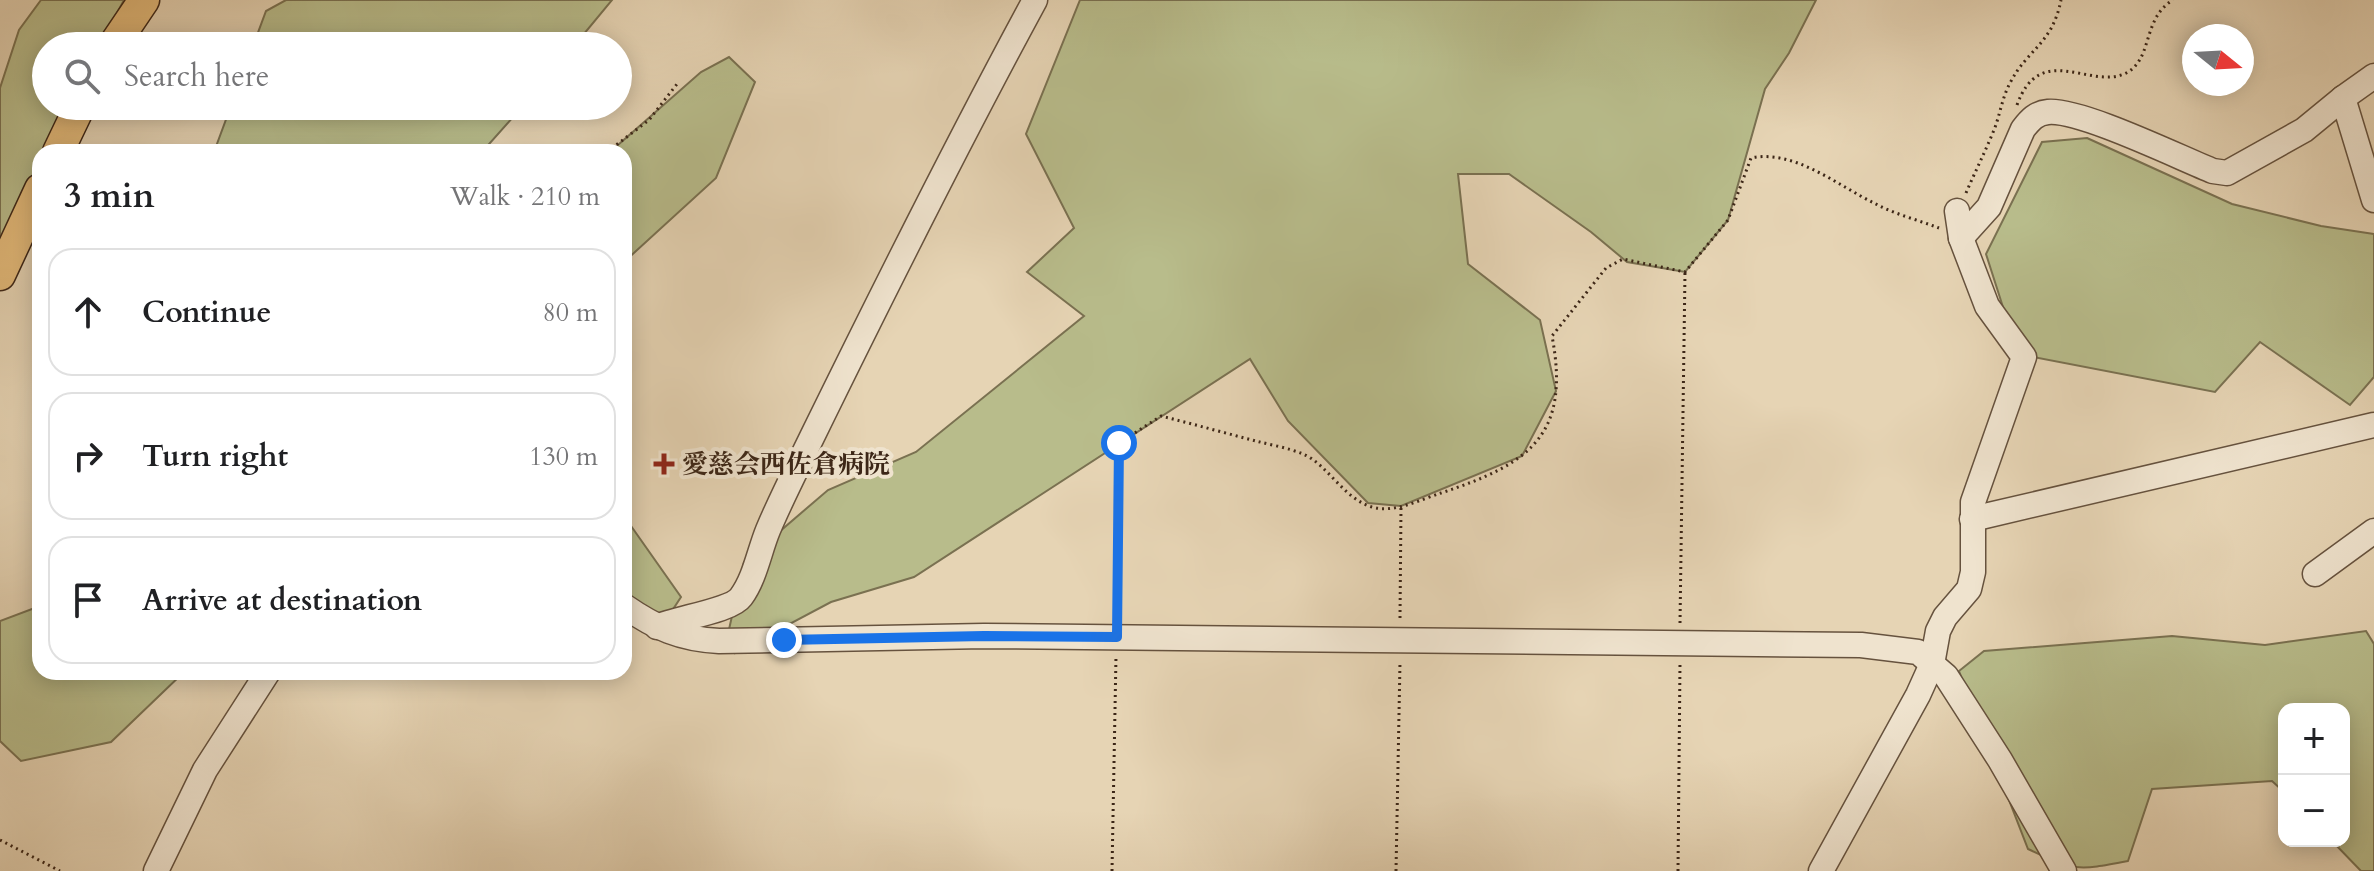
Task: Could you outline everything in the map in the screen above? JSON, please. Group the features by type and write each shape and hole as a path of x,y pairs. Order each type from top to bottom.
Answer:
{"main road":[{"path":"122,32 144,0"},
{"path":"62,144 73,120"},
{"path":"0,275 32,206"}],"street":[{"path":"657,627 675,618 731,606 740,599 767,531 811,438 972,116 1035,0"},
{"path":"1961,238 1989,207 2018,139 2031,118 2045,112 2060,112 2110,128 2213,171 2227,173 2304,130 2374,76"},
{"path":"2343,98 2374,200"},
{"path":"1821,871 1918,695 1932,664 1938,631 1945,617 1969,589 1973,572 1973,502 2024,357 1987,306 1961,238 1957,211"},
{"path":"1972,519 2374,425"},
{"path":"2315,574 2374,531"},
{"path":"632,611 657,627 690,639 719,641 984,636 1400,638 1899,648 1918,652 1946,676 2000,760 2064,871"},
{"path":"156,871 205,770 263,680"}],"path":[{"path":"1957,211 1995,129 2009,84 2046,40 2057,20 2061,0"},
{"path":"2018,139 2012,116 2020,96 2032,81 2044,72 2122,75 2136,65 2160,8 2173,0"},
{"path":"618,144 649,120 677,84"},
{"path":"1678,871 1685,272 1728,220 1751,158 1764,155 1800,164 1877,205 1961,238"},
{"path":"1112,871 1119,443 1161,416 1306,455 1350,495 1376,508 1401,506 1474,482 1522,456 1545,433 1556,405 1557,362 1552,336 1606,268 1623,259 1685,272"},
{"path":"1396,871 1401,506"},
{"path":"0,840 60,871"}],"green space":[{"path":"41,0 124,0 107,32 32,32 32,120 60,120 49,144 32,144 32,180 0,246 0,88 19,30"},
{"path":"286,0 612,0 586,32 258,32 266,11"},
{"path":"1080,0 1816,0 1789,53 1765,89 1728,220 1685,272 1627,262 1591,232 1509,174 1458,174 1468,264 1540,320 1556,391 1522,456 1401,506 1368,503 1288,421 1250,359 914,577 831,602 735,653 728,634 744,562 828,490 916,452 1084,316 1027,272 1074,228 1026,134"},
{"path":"729,57 755,82 716,178 632,255 632,144 619,144 701,72"},
{"path":"226,120 511,120 489,144 217,144"},
{"path":"2087,138 2232,204 2321,226 2374,234 2374,377 2350,405 2260,342 2215,392 2018,354 1986,254 2042,142"},
{"path":"632,527 681,597 664,623 632,598"},
{"path":"32,609 32,680 176,680 111,742 21,761 0,741 0,621"},
{"path":"2366,631 2374,644 2374,871 2361,871 2338,847 2350,847 2350,703 2278,703 2278,786 2272,781 2152,789 2128,861 2076,867 2028,849 1959,671 1984,651 2172,636 2265,645"}],"place":[{"name":"愛慈会西佐倉病院","path":"664,464"}],"route":[{"path":"784,640 1117,637 1119,443"}]}
